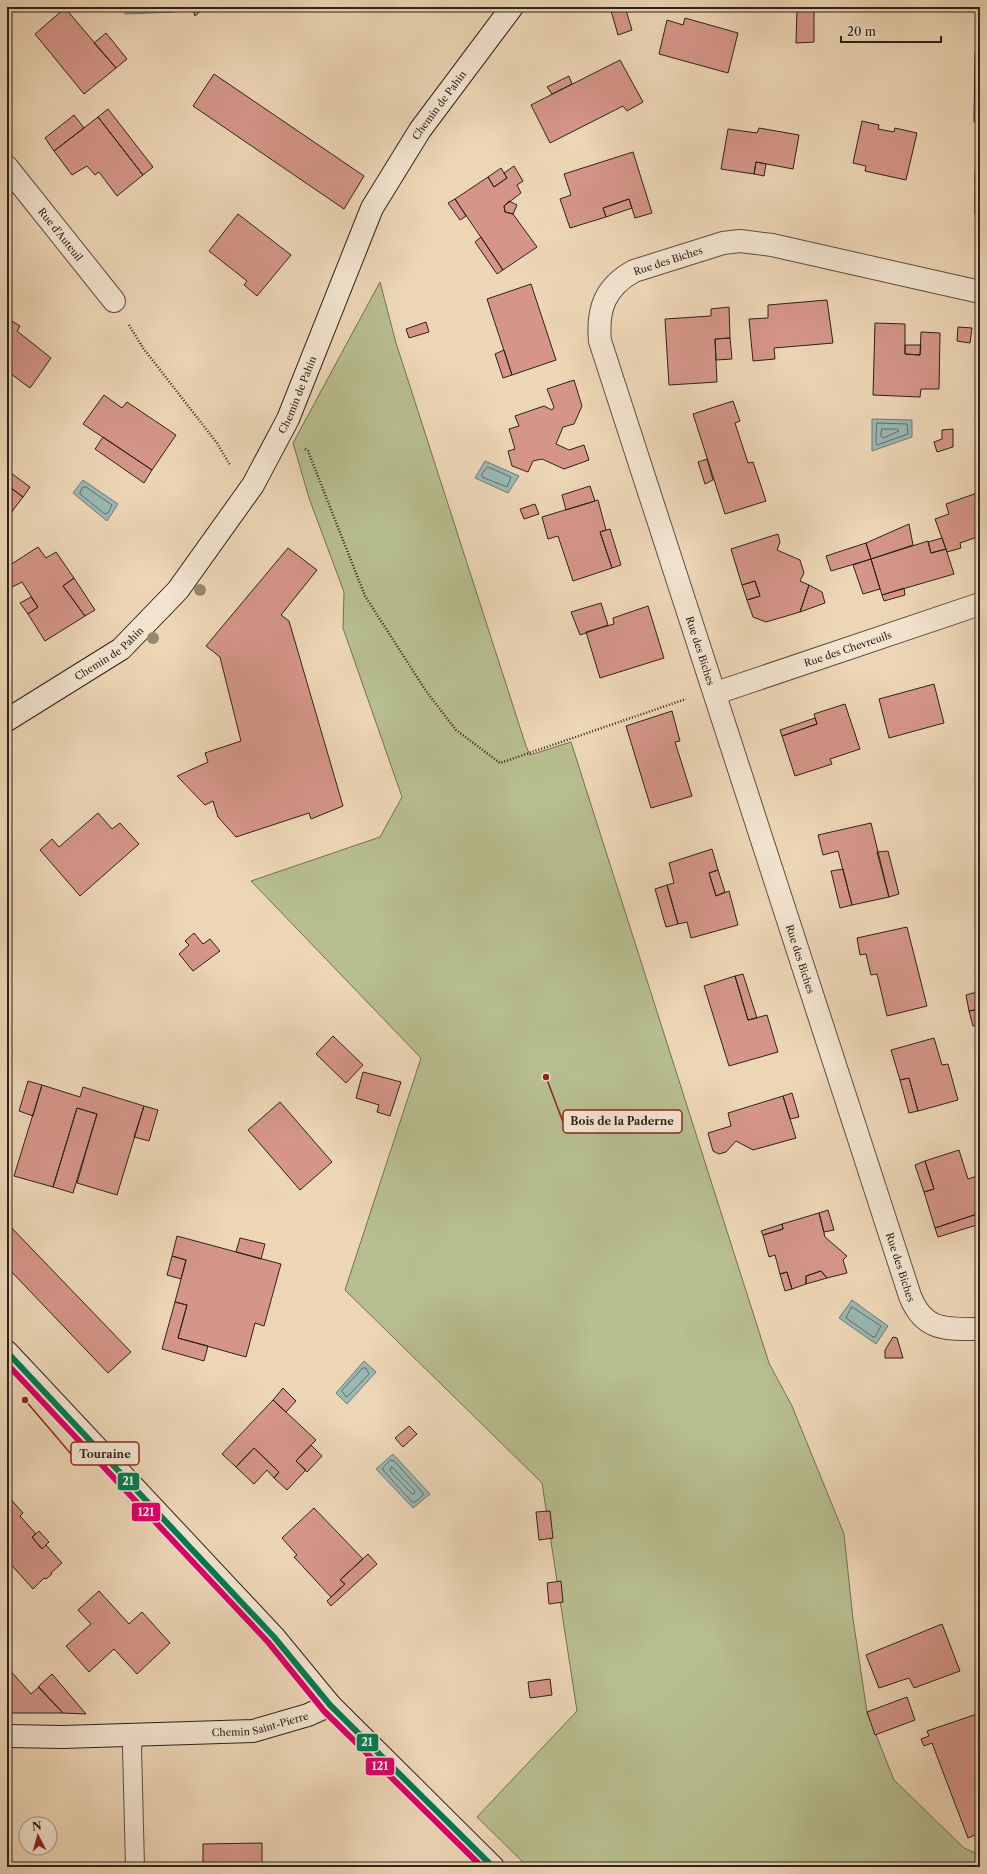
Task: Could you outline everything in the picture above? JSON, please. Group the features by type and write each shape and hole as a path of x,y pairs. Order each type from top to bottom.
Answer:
{"street":[{"name":"Chemin de Pahin","path":"7,720 121,649 178,590 253,485 288,419 372,208 420,130 512,7"},
{"name":"Rue d'Auteuil","path":"7,167 114,302"},
{"name":"Rue des Biches","path":"980,292 772,245 740,241 723,243 634,271 620,281 606,297 599,317 600,341 716,693 912,1303 919,1315 936,1326 952,1329 980,1329"},
{"name":"Rue des Chevreuils","path":"716,693 980,604"},
{"path":"7,1352 274,1637 330,1705 493,1867"},
{"name":"Chemin Saint-Pierre","path":"7,1736 134,1736 253,1731 308,1715 330,1705"}],"lane":[{"path":"134,1736 132,1748 135,1867"}],"path":[{"path":"114,302 143,348 217,443 230,465 229,471"},
{"path":"301,444 308,452 365,596 426,691 456,730 500,763 693,696 716,693"}],"green space":[{"path":"380,282 396,343 526,746 530,755 571,742 769,1363 792,1406 844,1534 853,1619 867,1712 894,1780 964,1848 980,1855 980,1867 528,1867 477,1817 577,1711 542,1483 345,1290 421,1058 251,881 380,837 402,797 343,628 344,592 309,498 293,443"}],"water":[{"path":"125,7 177,7 175,8 175,12 125,14"},
{"path":"872,419 912,420 912,437 872,451"},
{"path":"485,461 519,476 508,493 475,478"},
{"path":"83,480 118,504 107,521 73,493"},
{"path":"852,1300 888,1326 876,1344 839,1318"},
{"path":"364,1361 376,1372 347,1404 336,1393"},
{"path":"393,1454 430,1494 413,1508 376,1469"}],"building":[{"path":"192,7 205,7 195,16"},
{"path":"610,7 625,7 632,30 618,35"},
{"path":"65,8 116,68 84,94 35,34"},
{"path":"797,9 814,10 814,42 796,43"},
{"path":"685,18 738,33 728,73 659,54 667,20 683,25"},
{"path":"106,33 127,59 116,68 94,43"},
{"path":"975,52 980,52 980,122 974,122"},
{"path":"620,60 643,102 627,111 623,106 550,143 531,105"},
{"path":"214,74 364,176 344,209 193,106"},
{"path":"569,76 572,84 552,94 547,87"},
{"path":"108,109 153,167 143,175 98,117"},
{"path":"74,115 84,128 54,151 45,138"},
{"path":"98,117 143,175 117,196 99,172 95,175 87,166 72,175 54,151"},
{"path":"862,121 879,125 878,129 894,132 895,128 917,133 906,180 865,171 866,166 853,163"},
{"path":"759,128 799,135 793,169 756,162 754,174 721,169 728,129 757,133"},
{"path":"633,152 652,213 635,218 629,199 603,208 606,217 570,228 560,199 571,195 564,174"},
{"path":"756,162 766,164 764,176 754,174"},
{"path":"514,166 523,181 517,185 521,193 504,206 505,212 513,214 537,247 503,270 455,199 488,177 494,187 507,178 504,173"},
{"path":"501,168 507,178 494,187 488,177"},
{"path":"975,171 980,171 980,214 975,214"},
{"path":"455,199 466,216 460,220 448,203"},
{"path":"629,199 632,208 606,217 603,208"},
{"path":"509,201 517,205 513,214 505,212 504,206"},
{"path":"238,214 291,255 257,296 244,285 247,281 209,251"},
{"path":"481,237 503,270 497,274 475,242"},
{"path":"531,284 556,360 512,375 487,299"},
{"path":"827,300 833,343 774,348 775,359 753,361 749,319 768,318 768,305"},
{"path":"729,307 730,338 715,339 717,382 669,385 665,319 711,316 711,309"},
{"path":"7,318 20,326 17,331 51,358 30,388 7,371"},
{"path":"426,322 429,332 409,338 406,329"},
{"path":"875,323 905,324 905,354 920,355 921,332 940,333 939,389 921,389 920,397 873,395"},
{"path":"958,327 972,328 970,343 957,341"},
{"path":"730,338 732,359 716,360 715,339"},
{"path":"905,345 921,345 920,355 905,354"},
{"path":"504,350 512,375 503,378 495,354"},
{"path":"979,377 980,414 979,414"},
{"path":"574,380 582,406 574,424 563,427 556,444 569,450 584,445 589,460 564,469 542,459 533,461 528,472 512,466 508,451 515,449 509,429 519,426 515,416 544,406 552,410 554,407 547,389"},
{"path":"104,395 122,408 127,402 176,435 152,470 83,424"},
{"path":"733,401 740,421 735,423 748,463 753,462 766,501 725,514 693,414"},
{"path":"980,414 980,437 979,437"},
{"path":"953,429 953,447 937,452 934,442 942,439 942,430"},
{"path":"103,437 152,470 144,483 95,449"},
{"path":"707,459 713,480 705,484 698,462"},
{"path":"11,473 30,487 23,497 7,485 7,478"},
{"path":"7,485 23,497 7,518"},
{"path":"590,486 595,501 566,510 562,495"},
{"path":"980,492 980,536 960,543 961,548 947,552 935,519 949,514 946,504"},
{"path":"598,500 606,530 600,532 612,568 573,581 558,536 548,539 542,517"},
{"path":"535,504 539,514 524,519 520,509"},
{"path":"909,524 913,545 871,559 866,543"},
{"path":"610,529 621,565 612,568 600,532"},
{"path":"778,534 780,542 777,550 800,560 804,573 800,581 809,585 800,612 766,622 753,617 747,600 760,596 755,581 742,585 731,549"},
{"path":"942,538 946,549 931,553 928,542"},
{"path":"928,541 931,553 946,549 954,574 882,595 871,559"},
{"path":"866,543 871,559 831,571 826,556"},
{"path":"38,547 46,558 56,552 74,578 63,586 85,616 45,641 28,614 38,607 22,582 10,588 7,584 7,567"},
{"path":"288,548 317,570 281,615 289,621 343,806 311,819 309,813 236,837 218,817 213,801 205,805 177,776 208,762 205,753 241,741 220,657 206,646"},
{"path":"871,559 880,589 863,594 853,565"},
{"path":"74,578 95,610 85,616 63,586"},
{"path":"755,581 760,596 747,600 742,585"},
{"path":"809,585 822,592 825,603 800,612"},
{"path":"904,588 905,595 884,601 882,595"},
{"path":"31,597 38,607 28,614 20,603"},
{"path":"601,603 608,625 580,635 571,612"},
{"path":"648,606 664,658 600,678 586,632 614,624 613,618"},
{"path":"934,684 944,723 889,738 879,699"},
{"path":"845,704 860,749 830,759 832,764 795,776 782,736 817,724 814,714"},
{"path":"672,711 680,741 675,742 692,796 651,808 626,726"},
{"path":"815,718 817,724 782,736 780,730"},
{"path":"98,813 112,829 120,823 139,844 80,896 40,850 52,839 59,847"},
{"path":"871,823 889,897 852,905 838,851 823,855 818,835"},
{"path":"712,849 718,870 709,873 716,896 729,891 738,925 691,938 687,922 678,924 667,885 674,883 669,863"},
{"path":"888,851 899,894 889,897 877,852"},
{"path":"843,869 852,905 840,908 831,871"},
{"path":"718,870 725,892 716,896 709,873"},
{"path":"667,885 678,924 666,927 655,889"},
{"path":"907,927 927,1006 887,1016 877,974 871,975 866,954 860,955 857,938"},
{"path":"194,933 203,944 210,939 220,951 193,971 179,954 189,945 185,941"},
{"path":"743,974 757,1018 748,1020 735,976"},
{"path":"735,976 748,1020 767,1015 778,1052 729,1066 704,986"},
{"path":"980,991 980,1008 977,992"},
{"path":"977,992 980,1009 969,1011 966,995"},
{"path":"980,1009 980,1025 973,1026 969,1011"},
{"path":"333,1036 363,1065 346,1083 316,1054"},
{"path":"934,1038 942,1065 948,1064 958,1100 918,1111 909,1078 900,1080 891,1050"},
{"path":"363,1072 401,1082 390,1116 377,1112 379,1105 356,1098"},
{"path":"909,1078 918,1111 909,1113 900,1080"},
{"path":"28,1081 42,1085 33,1116 19,1111"},
{"path":"42,1085 80,1097 83,1087 144,1106 117,1195 77,1183 97,1114 77,1108 53,1187 14,1176"},
{"path":"792,1093 799,1117 790,1119 783,1096"},
{"path":"783,1096 796,1138 753,1150 736,1141 726,1152 719,1154 713,1151 708,1133 731,1126 728,1113"},
{"path":"280,1102 332,1162 300,1190 248,1130"},
{"path":"144,1106 158,1110 149,1141 134,1137"},
{"path":"77,1108 97,1114 73,1193 53,1187"},
{"path":"959,1150 968,1179 980,1175 980,1213 935,1228 924,1192 934,1189 925,1161"},
{"path":"925,1161 934,1189 924,1192 915,1165"},
{"path":"828,1210 834,1230 824,1232 819,1213"},
{"path":"819,1213 825,1237 847,1256 843,1260 847,1273 827,1278 821,1271 806,1276 806,1284 792,1289 787,1272 780,1274 775,1255 769,1257 763,1235 783,1229 782,1224"},
{"path":"980,1213 980,1224 938,1237 935,1228"},
{"path":"7,1223 131,1352 108,1373 7,1267"},
{"path":"782,1224 783,1229 763,1235 761,1231"},
{"path":"177,1236 281,1264 264,1326 255,1323 246,1357 178,1338 187,1305 175,1302 186,1260 172,1256"},
{"path":"240,1238 265,1244 261,1259 236,1252"},
{"path":"172,1256 186,1260 181,1279 167,1275"},
{"path":"821,1271 827,1278 806,1284 806,1276"},
{"path":"787,1272 792,1289 785,1291 780,1274"},
{"path":"175,1302 187,1305 178,1338 208,1346 204,1361 162,1349"},
{"path":"893,1337 897,1338 903,1358 885,1358 885,1350"},
{"path":"283,1388 296,1401 286,1412 273,1400"},
{"path":"273,1400 316,1440 296,1461 306,1470 287,1490 274,1478 279,1472 254,1448 236,1467 222,1454"},
{"path":"409,1426 417,1434 403,1447 395,1438"},
{"path":"311,1445 322,1456 307,1472 296,1461"},
{"path":"254,1448 279,1472 274,1478 267,1470 254,1484 236,1467"},
{"path":"7,1495 23,1513 20,1516 36,1534 32,1537 42,1549 46,1545 62,1563 51,1573 52,1574 46,1579 44,1578 33,1589 7,1560"},
{"path":"314,1508 363,1559 340,1580 345,1584 331,1597 294,1557 297,1555 282,1538"},
{"path":"550,1511 553,1538 539,1540 536,1512"},
{"path":"39,1531 49,1542 42,1549 32,1537"},
{"path":"368,1554 377,1564 331,1606 327,1601 345,1584 340,1580"},
{"path":"561,1581 563,1602 549,1604 547,1583"},
{"path":"99,1591 129,1624 142,1612 170,1643 137,1674 114,1649 89,1672 66,1646 91,1624 78,1610"},
{"path":"942,1624 960,1671 914,1688 909,1678 879,1688 866,1655"},
{"path":"7,1667 31,1694 39,1687 63,1713 7,1713"},
{"path":"52,1674 86,1714 63,1713 38,1687"},
{"path":"550,1679 552,1695 530,1698 528,1682"},
{"path":"907,1697 915,1720 875,1735 867,1712"},
{"path":"980,1713 980,1833 968,1838 932,1743 924,1746 921,1739 929,1736 927,1731"},
{"path":"262,1843 262,1867 203,1867 203,1844"}],"transit line":[{"name":"21","path":"7,1352 274,1637 330,1705 493,1867"},
{"name":"121","path":"7,1364 268,1642 324,1711 482,1867"}],"place":[{"name":"Bois de la Paderne","path":"546,1077"},
{"name":"Touraine","path":"25,1400"}]}
